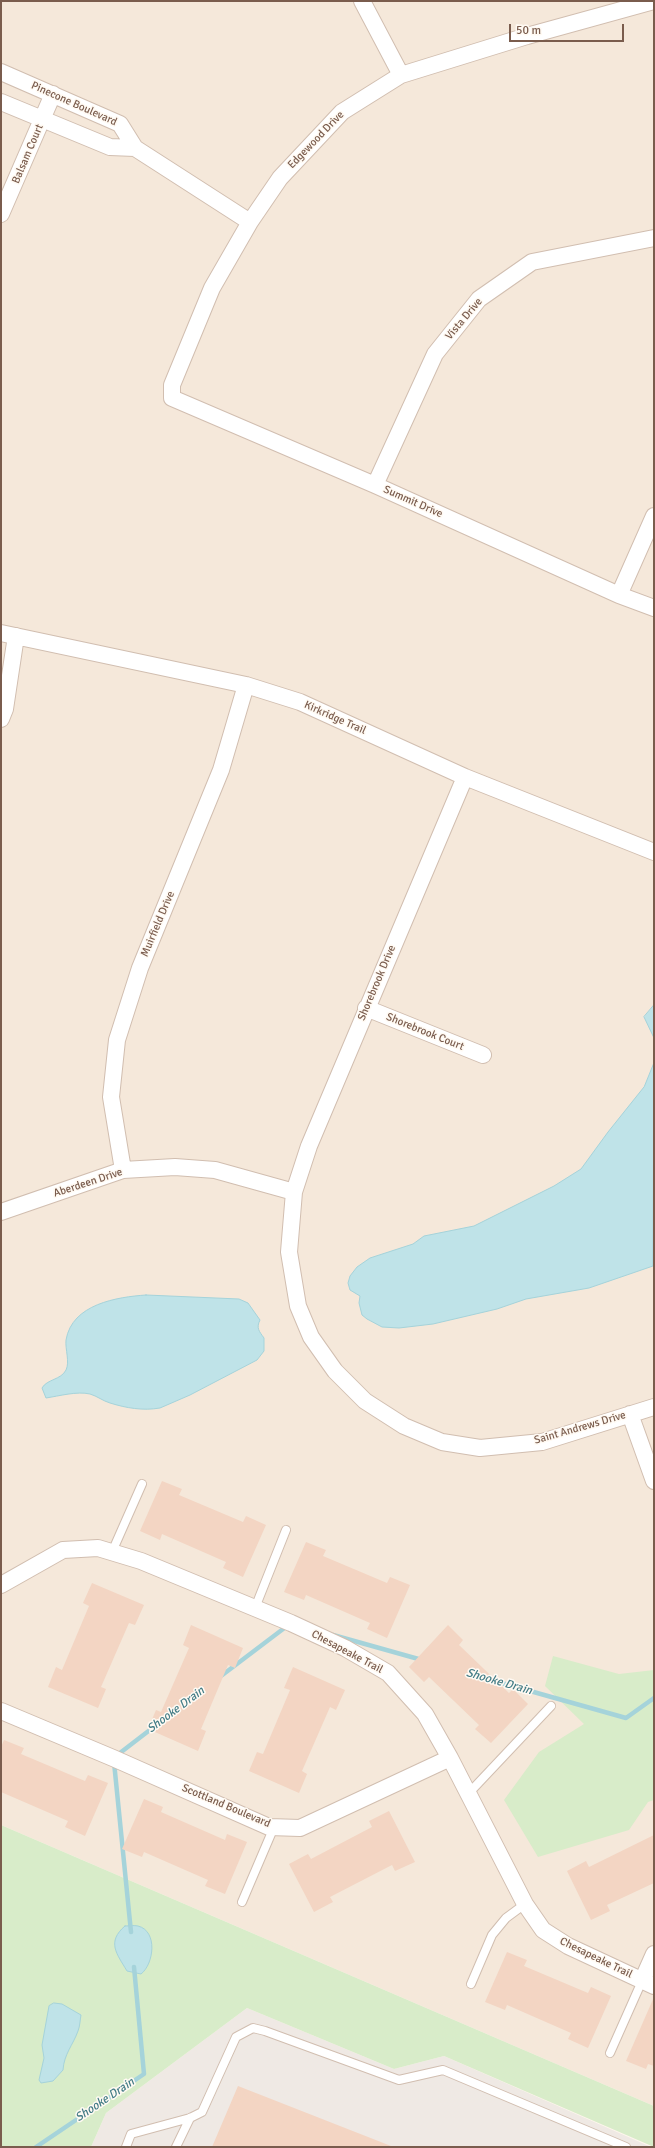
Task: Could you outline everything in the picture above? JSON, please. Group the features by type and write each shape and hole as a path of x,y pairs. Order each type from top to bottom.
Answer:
{"street":[{"path":"362,1 401,74"},
{"name":"Edgewood Drive","path":"172,398 172,385 212,288 250,222 280,178 342,112 401,74 527,36 654,1"},
{"name":"Pinecone Boulevard","path":"1,72 120,124 135,148 250,222"},
{"name":"Balsam Court","path":"1,214 53,94"},
{"path":"1,102 110,147 135,148"},
{"name":"Vista Drive","path":"375,485 435,354 479,299 532,262 654,238"},
{"name":"Summit Drive","path":"172,398 375,485 619,595 654,608"},
{"path":"619,595 654,516"},
{"path":"1,719 5,709 9,635"},
{"name":"Kirkridge Trail","path":"9,635 246,685 300,702 465,776 654,852"},
{"name":"Muirfield Drive","path":"123,1170 111,1097 117,1040 140,968 220,770 246,685"},
{"name":"Shorebrook Drive","path":"294,1192 309,1146 465,776"},
{"name":"Shorebrook Court","path":"366,1008 483,1055"},
{"name":"Aberdeen Drive","path":"1,1212 123,1170 175,1167 215,1170 294,1192"},
{"name":"Saint Andrews Drive","path":"294,1192 289,1252 298,1306 311,1337 335,1371 365,1401 404,1426 442,1442 480,1448 542,1442 654,1407"},
{"path":"630,1414 654,1481"},
{"name":"Chesapeake Trail","path":"1,1585 64,1550 98,1548 141,1561 256,1608 345,1648 388,1673 425,1714 450,1758 525,1904 543,1930 568,1946 648,1984"},
{"name":"Scottland Boulevard","path":"1,1711 268,1826 274,1827 300,1828 450,1758"},
{"path":"648,1984 654,1954"}],"lane":[{"path":"112,1552 142,1484"},
{"path":"256,1608 286,1530"},
{"path":"468,1794 551,1706"},
{"path":"242,1902 274,1827"},
{"path":"472,1984 492,1935 506,1918 525,1904"},
{"path":"610,2053 648,1984"},
{"path":"126,2147 131,2134 190,2118 202,2112 236,2036 253,2028 265,2031 399,2080 443,2070 626,2147"},
{"path":"176,2147 190,2118"}],"shaded area":[{"path":"1,1 654,1 654,2106 1,1825"},
{"path":"247,2008 394,2069 444,2056 651,2147 91,2147 106,2113"}],"green space":[{"path":"553,1656 619,1674 654,1670 654,1800 648,1802 629,1830 538,1857 504,1800 539,1752 584,1724 545,1686"},
{"path":"1,1825 654,2106 654,2147 444,2056 394,2069 247,2008 106,2113 91,2147 1,2147"}],"water":[{"path":"654,1005 654,1038 644,1017"},
{"path":"654,1063 653,1266 589,1288 526,1299 497,1309 433,1324 399,1328 382,1327 362,1315 359,1303 360,1296 350,1290 348,1283 350,1276 357,1267 370,1258 413,1244 424,1236 474,1226 554,1186 581,1169 644,1087"},
{"path":"146,1295 239,1299 248,1303 260,1320 258,1327 264,1338 264,1351 257,1360 190,1395 160,1408 128,1408 110,1403 85,1393 46,1398 42,1388 44,1385 61,1376 66,1370 68,1363 66,1340 70,1328 77,1318 86,1310 97,1305 122,1298"},
{"path":"125,1926 138,1926 149,1934 152,1948 151,1956 149,1963 141,1974 127,1971 115,1948 116,1937"},
{"path":"54,2003 62,2004 81,2015 80,2025 65,2059 63,2070 53,2081 41,2083 39,2080 44,2058 42,2045 49,2006"}],"building":[{"path":"162,1481 182,1489 179,1495 243,1522 246,1516 266,1525 243,1577 223,1568 226,1562 162,1534 160,1540 140,1531"},
{"path":"306,1542 326,1550 323,1556 387,1583 390,1577 410,1585 387,1638 367,1629 370,1623 306,1595 304,1600 284,1592"},
{"path":"92,1583 144,1605 135,1625 129,1623 101,1687 106,1689 98,1708 48,1687 56,1667 62,1670 89,1606 83,1603"},
{"path":"191,1625 243,1648 235,1668 228,1665 201,1729 206,1731 198,1751 148,1729 156,1710 161,1712 189,1648 183,1645"},
{"path":"448,1625 463,1640 459,1645 509,1693 513,1689 528,1704 491,1743 475,1729 479,1725 429,1677 424,1682 409,1667"},
{"path":"293,1667 345,1690 336,1710 330,1707 302,1771 307,1774 299,1793 249,1771 257,1752 263,1754 290,1690 284,1688"},
{"path":"4,1740 24,1748 21,1754 85,1781 88,1775 108,1783 85,1836 65,1827 68,1821 1,1792 1,1747"},
{"path":"144,1799 163,1807 161,1812 225,1840 227,1834 247,1842 225,1894 205,1886 208,1880 144,1852 142,1857 122,1849"},
{"path":"389,1811 415,1862 395,1871 392,1865 330,1897 333,1902 314,1912 289,1864 308,1854 311,1859 372,1827 369,1821"},
{"path":"654,1835 654,1883 607,1905 610,1911 591,1920 567,1871 586,1861 589,1867"},
{"path":"507,1952 527,1960 524,1966 588,1993 591,1987 611,1996 588,2048 568,2039 571,2033 507,2005 505,2010 485,2002"},
{"path":"654,1997 654,2066 648,2064 646,2069 626,2061"},
{"path":"238,2086 391,2146 391,2147 212,2147"}],"waterway":[{"name":"Shooke Drain","path":"221,1676 287,1626"},
{"name":"Shooke Drain","path":"333,1635 422,1660"},
{"name":"Shooke Drain","path":"491,1680 626,1718 654,1698"},
{"name":"Shooke Drain","path":"116,1756 155,1726"},
{"name":"Shooke Drain","path":"114,1762 131,1932"},
{"name":"Shooke Drain","path":"36,2147 144,2074 134,1967"}]}
